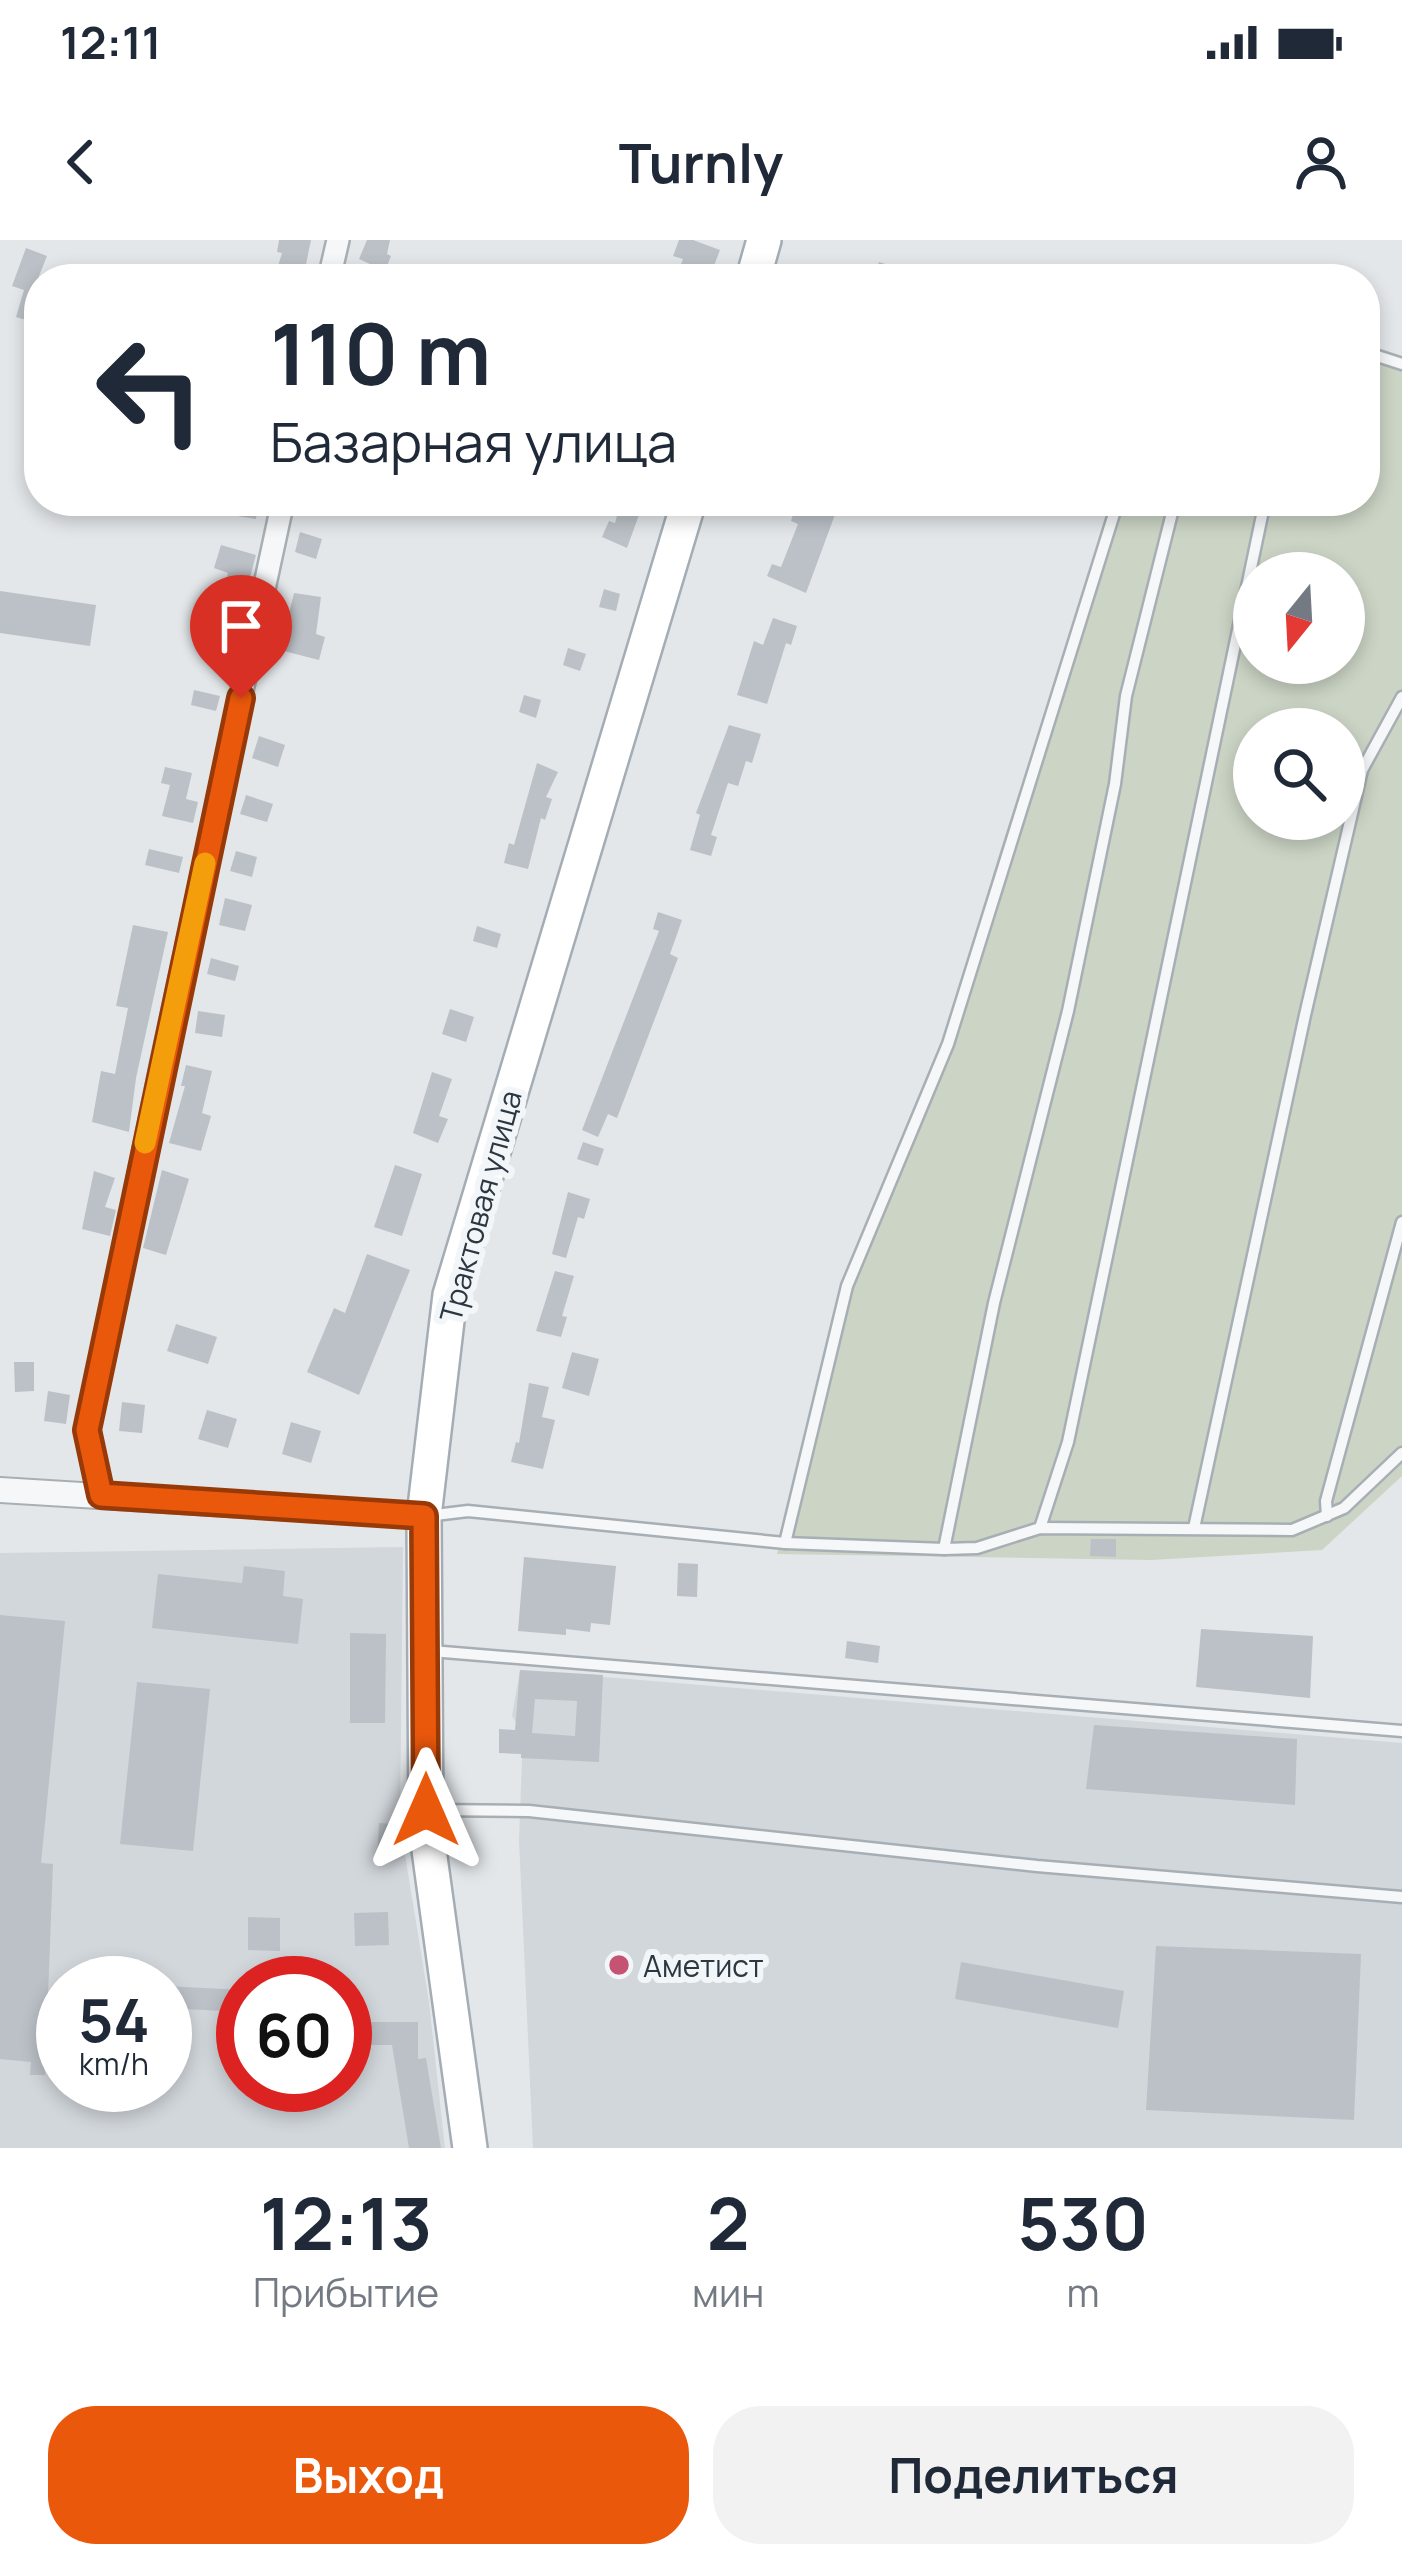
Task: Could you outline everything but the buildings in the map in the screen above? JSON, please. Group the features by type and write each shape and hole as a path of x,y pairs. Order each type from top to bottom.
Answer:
{"main road":[{"name":"Трактовая улица","path":"470,2148 426,1810 424,1516 450,1294 684,516"}],"street":[{"path":"101,1495 87,1430 280,516"},
{"path":"0,1490 424,1516"}],"lane":[{"path":"785,1543 847,1286 948,1044 1113,516"},
{"path":"944,1549 994,1304 1068,1011 1115,784 1126,696 1171,516"},
{"path":"1040,1528 1068,1442 1262,516"},
{"path":"1194,1528 1363,770 1402,698"},
{"path":"1327,1516 1326,1501 1402,1222"},
{"path":"424,1516 468,1511 785,1543 944,1549 977,1548 1040,1528 1292,1530 1344,1508 1402,1453"},
{"path":"424,1651 1402,1731"},
{"path":"426,1810 529,1811 1037,1866 1402,1897"}],"shaded area":[{"path":"403,1547 400,1824 429,2002 445,2148 0,2148 0,1553"},
{"path":"520,1670 1402,1743 1402,2148 533,2148 519,1840 523,1733 512,1716"}],"green space":[{"path":"1380,349 1402,356 1402,1476 1322,1550 1151,1560 777,1554 842,1286 944,1042 1108,516 1380,516"}],"slow traffic":[{"path":"145,1143 205,863"}],"place":[{"name":"Аметист","path":"619,1965"}],"route":[{"path":"241,698 87,1430 101,1495 424,1516 426,1810"}]}
